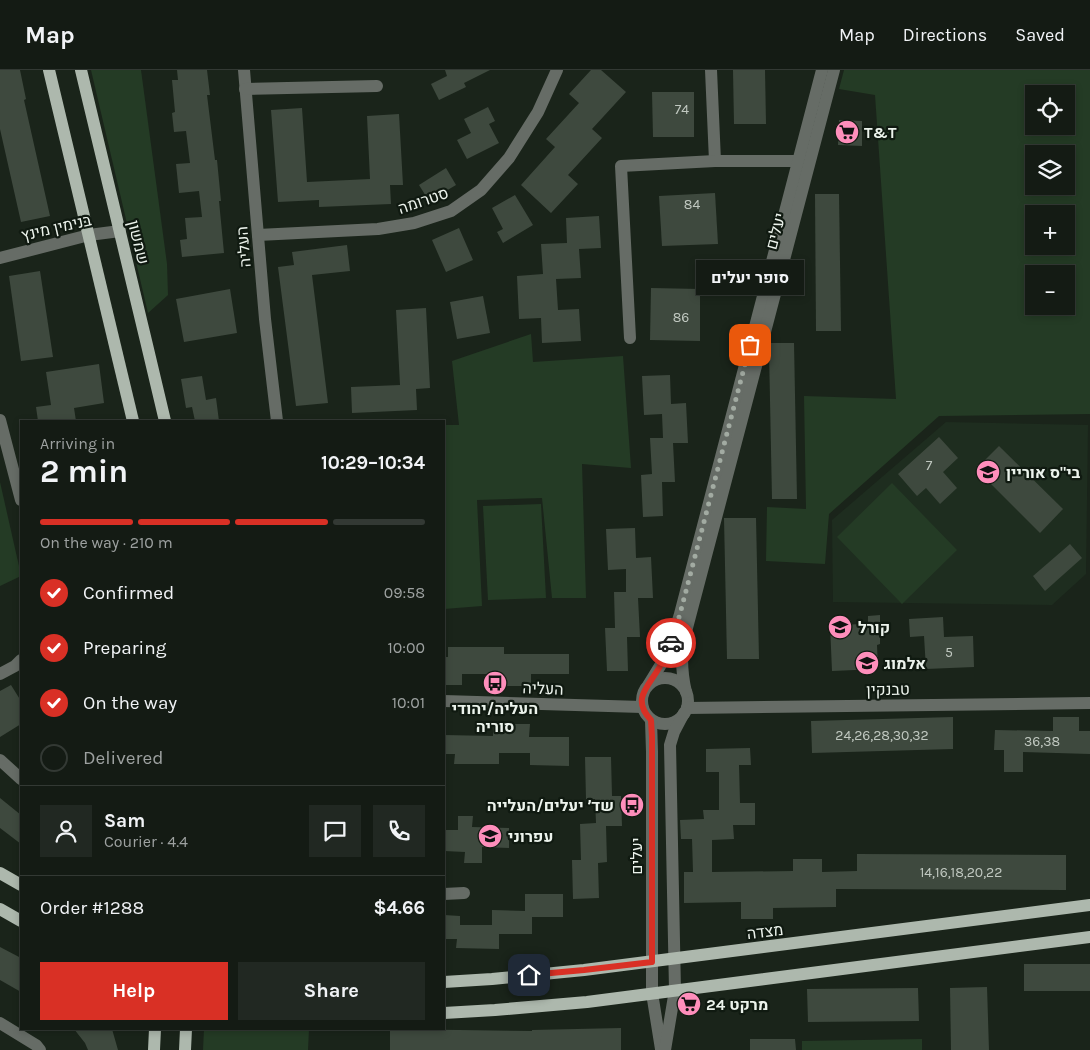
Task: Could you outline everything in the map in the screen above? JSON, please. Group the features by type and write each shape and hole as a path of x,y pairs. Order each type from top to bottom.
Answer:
{"main road":[{"path":"50,70 133,420"},
{"name":"שמשון","path":"81,70 165,420"},
{"path":"0,873 20,884"},
{"name":"מצדה","path":"445,982 492,979 652,962 1090,905"},
{"path":"0,909 20,920"},
{"path":"445,1013 587,1002 1090,937"},
{"path":"154,1050 155,1030"},
{"path":"185,1050 186,1030"}],"street":[{"name":"העליה","path":"244,70 265,319 277,420"},
{"name":"סטרומה","path":"258,235 378,229 414,223 451,211 481,190 509,158 538,112 557,70"},
{"path":"711,70 715,161"},
{"name":"יעלים","path":"649,684 668,653 680,614 822,70"},
{"name":"יעלים","path":"686,692 681,658 683,643 834,70"},
{"path":"245,89 376,86"},
{"path":"630,338 621,166 715,161 798,161"},
{"name":"בנימין מינץ","path":"0,258 89,235 120,231"},
{"path":"0,420 20,496"},
{"path":"0,674 20,661"},
{"path":"663,1050 675,990 670,745 674,732 686,710 688,700 686,692 681,685 673,680 664,678 656,680 644,690 642,707 645,714 656,723 672,723 679,720 686,710"},
{"name":"העליה","path":"445,701 642,707"},
{"name":"טבנקין","path":"686,710 1090,703"},
{"name":"יעלים","path":"651,720 652,993 663,1050"},
{"path":"0,760 20,777"},
{"path":"445,894 464,894"},
{"path":"0,1023 36,1045 40,1050"}],"shaded area":[{"path":"91,70 141,70 167,264 168,295 148,313"},
{"path":"844,70 1090,70 1090,414 939,416 829,514 825,564 766,561 767,507 806,509 804,396 896,399 875,95 839,89"},
{"path":"531,334 533,362 623,356 631,468 582,464 586,598 552,598 542,498 477,500 482,606 445,609 445,425 459,425 452,361"},
{"name":"בי\"ס אוריין","path":"946,422 1088,425 1086,574 1052,605 833,602 832,520"},
{"path":"0,482 20,576 0,586"},
{"path":"892,483 957,550 902,604 837,537"},
{"path":"541,504 546,598 488,600 483,506"},
{"path":"204,1030 309,1030 308,1050 203,1050"},
{"path":"922,1039 922,1050 802,1050 802,1041"}],"building":[{"path":"0,70 20,70 26,99 24,100 50,216 21,222 0,129"},
{"path":"177,70 207,70 210,95 207,95 215,160 217,160 224,253 182,257 180,240 187,239 185,218 202,217 199,191 179,193 176,164 190,163 186,131 174,132 172,113 175,112 172,80 178,80"},
{"path":"445,70 490,70 464,83 466,87 439,100 431,84 447,76"},
{"path":"591,70 601,70 626,92 592,129 602,138 568,175 578,184 551,213 521,185 555,147 546,139 579,103 569,94"},
{"path":"733,70 765,70 766,124 734,124"},
{"path":"652,92 694,92 694,137 653,137"},
{"path":"488,107 495,121 489,124 499,143 467,159 457,140 471,133 464,119"},
{"path":"302,108 307,182 370,179 367,116 399,114 403,185 390,185 391,204 319,207 319,200 278,202 271,110"},
{"path":"839,120 862,121 862,146 838,145"},
{"path":"446,168 456,185 429,201 419,185"},
{"path":"715,193 718,244 662,246 659,196"},
{"path":"815,194 839,194 841,331 816,331"},
{"path":"515,195 533,225 503,243 497,232 503,229 492,208"},
{"path":"599,216 601,248 579,249 581,278 556,279 558,310 579,309 581,341 542,343 541,318 519,319 517,276 543,274 541,244 567,243 566,218"},
{"path":"459,228 473,260 446,272 432,240"},
{"path":"347,245 350,271 312,275 328,403 296,406 278,267 294,265 292,252"},
{"path":"40,271 53,357 21,361 9,276"},
{"path":"651,288 700,289 700,341 650,340"},
{"path":"230,289 237,333 184,342 176,299"},
{"path":"483,296 490,333 457,339 450,302"},
{"path":"426,308 430,388 416,389 417,410 352,413 351,387 400,385 396,310"},
{"path":"770,343 794,343 797,499 772,499"},
{"path":"99,364 104,403 74,408 76,420 38,420 36,407 51,405 46,372"},
{"path":"670,375 671,404 686,403 688,443 673,443 675,482 662,482 663,516 643,517 641,475 652,474 650,438 663,438 662,414 644,415 642,376"},
{"path":"202,376 206,400 216,398 219,420 195,420 192,407 186,408 181,379"},
{"path":"939,437 958,458 943,472 957,488 940,504 926,488 917,496 898,474"},
{"path":"999,446 1063,509 1040,533 976,469"},
{"path":"724,518 756,518 759,659 727,659"},
{"path":"635,528 636,558 651,557 653,598 638,598 640,637 627,637 628,671 607,671 605,628 615,628 614,592 626,592 626,569 608,570 606,529"},
{"path":"1070,544 1082,558 1045,591 1033,576"},
{"path":"880,615 880,644 877,645 878,669 832,671 830,625 868,624 868,616"},
{"path":"943,617 944,637 973,636 974,667 926,669 924,636 910,637 909,619"},
{"path":"448,647 504,647 504,654 569,654 569,674 531,674 531,686 493,686 493,674 462,674 462,685 445,685 445,657 448,657"},
{"path":"11,685 20,699 20,725 0,737 0,691"},
{"path":"953,717 953,749 812,753 811,721"},
{"path":"1053,717 1079,717 1079,731 1090,731 1090,754 1023,752 1023,772 1004,772 1004,750 994,750 995,730 1053,731"},
{"path":"493,724 530,724 529,737 569,737 569,766 530,765 530,753 499,753 499,764 454,764 455,754 445,754 445,735 493,736"},
{"path":"750,748 751,765 739,765 740,803 755,803 755,825 733,825 734,839 712,840 712,872 793,871 793,859 822,859 822,872 857,871 857,854 1066,855 1066,890 836,889 836,907 773,908 773,919 741,919 741,902 684,903 684,872 693,872 692,839 681,839 680,820 704,819 703,810 719,810 719,772 706,772 706,749"},
{"path":"585,757 611,757 612,796 621,796 622,826 606,826 607,862 598,863 599,898 573,899 572,860 581,860 580,824 596,823 595,799 586,799"},
{"path":"0,798 20,814 20,843 0,828"},
{"path":"458,816 473,816 472,827 509,828 509,848 482,847 482,863 464,863 465,852 445,851 445,830 458,830"},
{"path":"525,894 563,894 563,917 532,917 532,934 499,934 499,949 456,948 457,939 445,939 445,915 460,916 460,925 492,925 492,910 525,911"},
{"path":"0,947 20,957 20,991 0,980"},
{"path":"1024,964 1090,964 1090,991 1024,991"},
{"path":"987,987 989,1050 951,1050 950,988"},
{"path":"918,988 919,1021 808,1022 807,989"},
{"path":"621,1028 621,1050 390,1050 390,1030"},
{"path":"75,1030 112,1030 118,1050 88,1050"},
{"path":"750,1039 795,1039 796,1050 750,1050"}],"way so far":[{"path":"671,643 750,345"}],"place":[{"name":"T&T","path":"847,132"},
{"name":"סופר יעלים","path":"750,345"},
{"name":"בי\"ס אוריין","path":"988,472"},
{"name":"קורל","path":"840,627"},
{"name":"אלמוג","path":"867,663"},
{"name":"העליה/יהודי סוריה","path":"495,683"},
{"name":"שד׳ יעלים/העלייה","path":"632,805"},
{"name":"עפרוני","path":"490,836"},
{"name":"מרקט 24","path":"689,1004"}],"route":[{"path":"529,975 652,962 652,737 651,720 645,714 642,707 642,699 644,690 659,669 671,643"}]}
